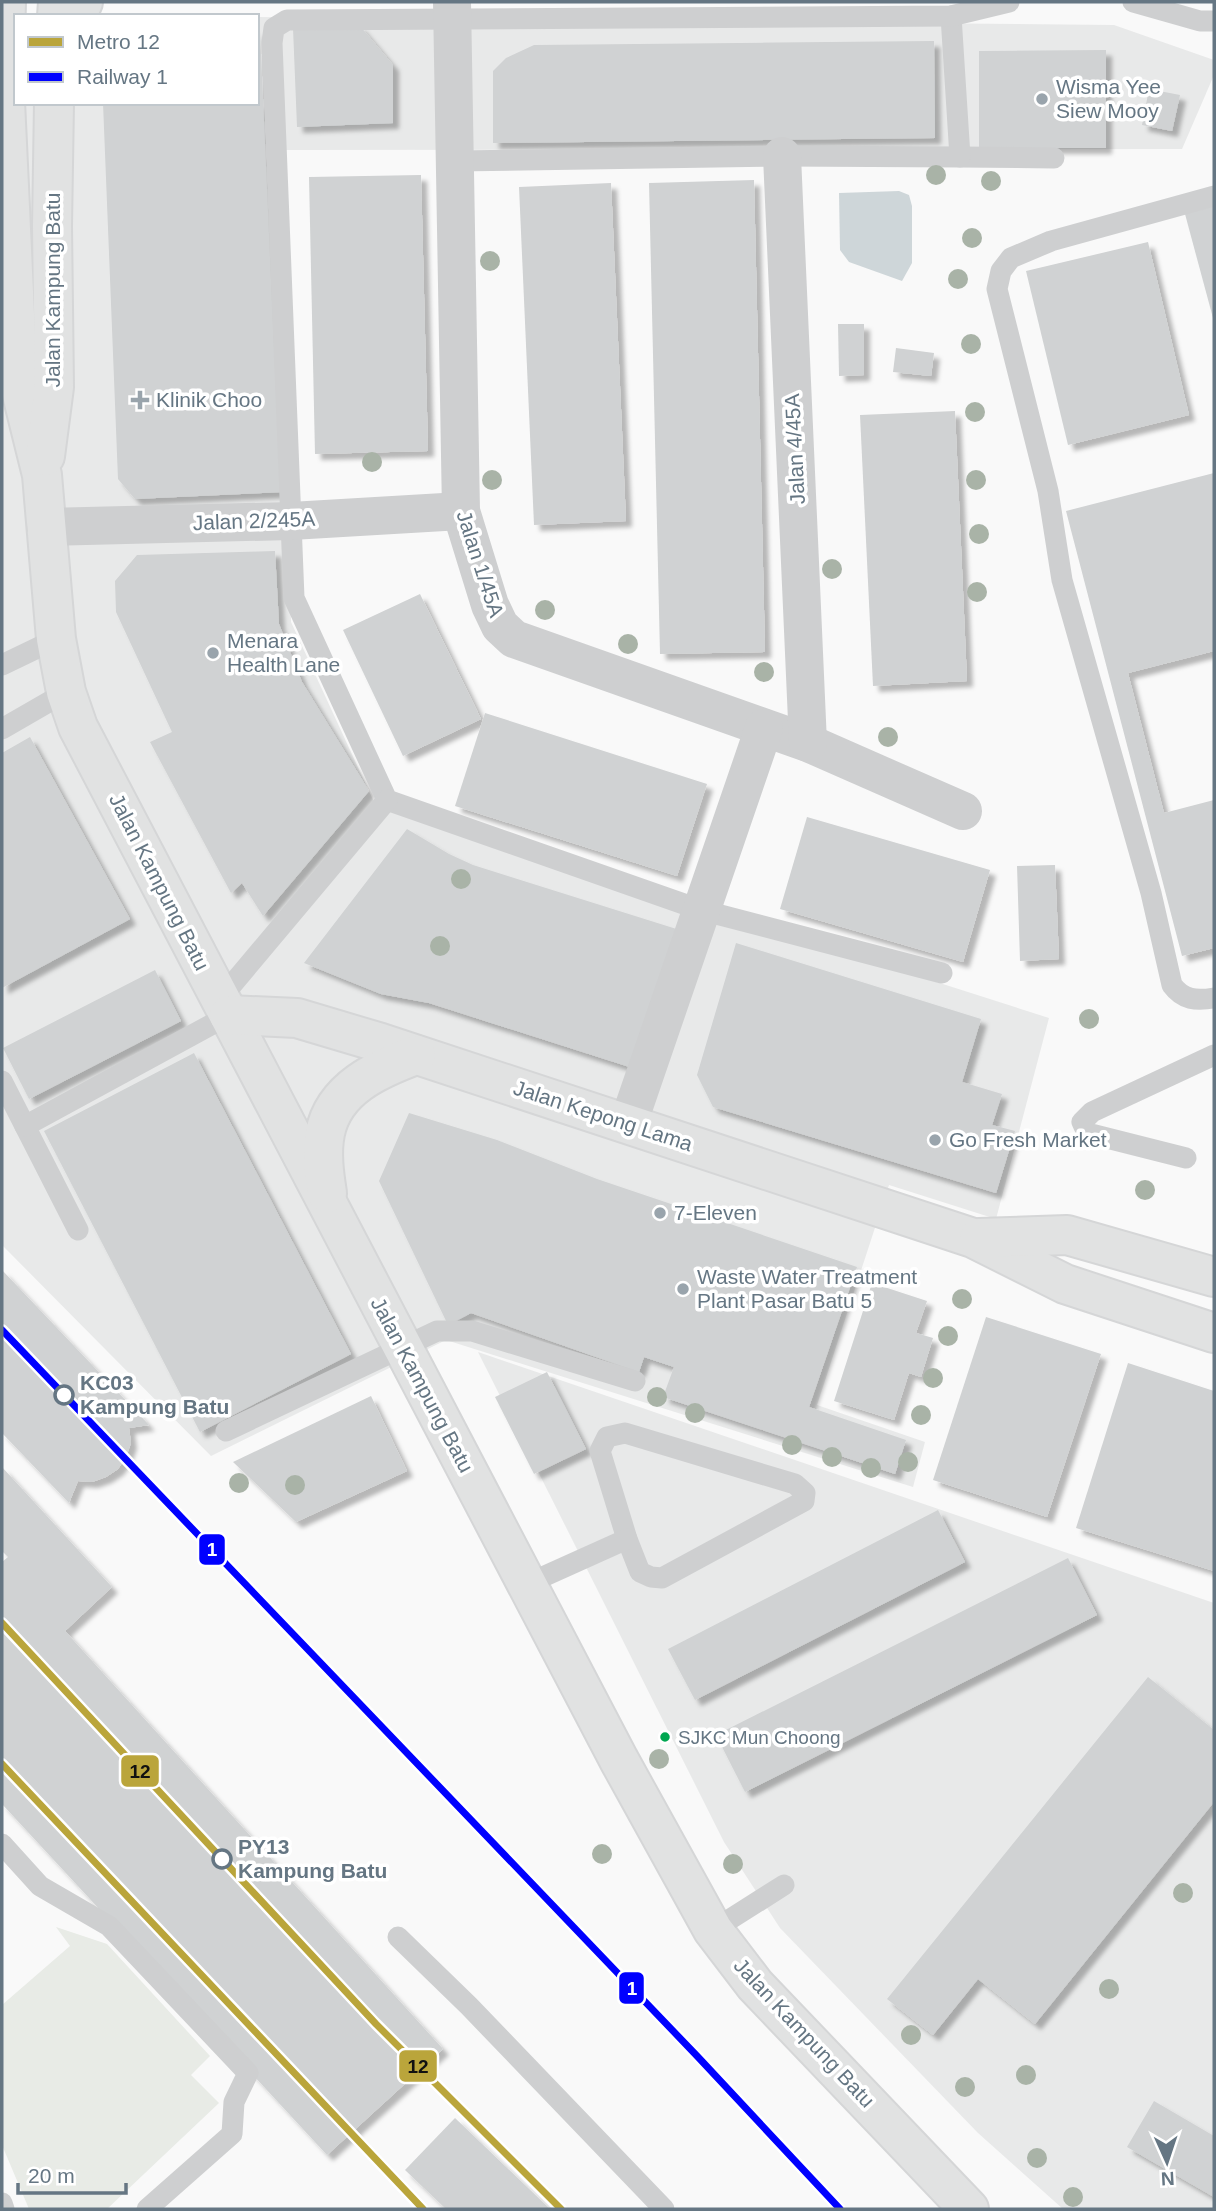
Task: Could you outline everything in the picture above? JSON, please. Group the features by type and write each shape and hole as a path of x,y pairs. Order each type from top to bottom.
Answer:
{"street":[{"name":"Jalan Kampung Batu","path":"6,2 2,79 18,378 43,475"},
{"name":"Jalan 1/45A","path":"452,10 461,511 490,605 500,626 514,639 808,743 963,811"},
{"name":"Jalan Kampung Batu","path":"54,105 54,387 43,475 57,639 66,692 78,727 527,1584 713,1930 755,1985 969,2209"},
{"name":"Jalan 4/45A","path":"782,156 808,743"},
{"name":"Jalan 2/245A","path":"46,527 291,521 461,511"},
{"path":"628,1124 764,728"},
{"name":"Jalan Kepong Lama","path":"224,1007 297,1018 628,1124 974,1238 1065,1284 1214,1333"},
{"path":"328,1204 323,1160 325,1132 336,1106 355,1085 382,1067 416,1055"},
{"name":"Jalan Kepong Lama","path":"974,1238 1067,1235 1214,1278"}],"lane":[{"path":"942,973 701,910 387,800 294,598 272,43 274,28 287,20 452,10 951,16 1009,2"},
{"path":"1133,2 1200,21 1214,21"},
{"path":"951,16 960,157"},
{"path":"454,161 782,156 1054,158"},
{"path":"1214,196 1051,241 1011,258 1001,271 997,289 1048,491 1062,580 1151,893 1172,985 1180,995 1198,1000 1214,998"},
{"path":"2,664 57,639"},
{"path":"2,729 66,692"},
{"path":"25,1126 224,1007 387,800"},
{"path":"1186,1158 1087,1133 1082,1122 1092,1112 1214,1055"},
{"path":"2,1081 78,1230"},
{"path":"226,1432 437,1331 472,1331 635,1381"},
{"path":"625,1433 795,1484 805,1493 804,1501 662,1578 640,1572 626,1539 600,1451 607,1437 625,1433"},
{"path":"527,1584 626,1539"},
{"path":"2,1844 40,1886 109,1926 248,2073 234,2102 232,2134 147,2209"},
{"path":"713,1930 784,1885"},
{"path":"398,1937 469,2006 664,2209"},
{"path":"2,2203 4,2209"}],"shaded area":[{"path":"259,17 1114,25 1214,60 1214,75 1182,149 283,150 291,622 374,802 1049,1018 996,1219 889,1185 817,1405 925,1442 913,1487 446,1340 211,1456 2,1245 2,32 14,105 259,105"},
{"path":"899,191 909,195 912,206 912,263 902,281 849,262 840,250 839,193"},
{"path":"478,1352 1214,1603 1214,2209 1063,2209 978,2133 780,1928 724,1842"},
{"path":"56,1927 107,1944 210,2056 191,2075 219,2103 107,2209 29,2209 2,2145 2,2005 70,1946"}],"building":[{"path":"360,26 393,65 393,123 297,127 293,28"},
{"path":"260,31 277,414 283,492 135,499 118,479 103,105 259,105"},
{"path":"934,41 935,138 493,143 493,71 506,58 534,45"},
{"name":"Wisma Yee Siew Mooy","path":"1106,50 1106,148 979,148 979,51"},
{"path":"1149,89 1180,95 1172,131 1142,125"},
{"path":"421,175 428,451 315,454 309,177"},
{"path":"754,180 765,652 660,654 649,183"},
{"path":"611,183 626,521 534,525 519,187"},
{"path":"1214,206 1214,318 1213,318 1185,214"},
{"path":"1148,242 1189,415 1068,445 1026,271"},
{"path":"838,324 864,324 864,375 839,376"},
{"path":"896,348 934,353 931,376 893,372"},
{"path":"955,411 967,681 873,686 860,415"},
{"path":"1214,473 1214,651 1128,673 1164,813 1214,800 1214,948 1182,956 1066,511"},
{"path":"275,551 279,624 302,682 369,791 263,916 242,883 231,893 150,742 172,732 116,612 115,581 137,555"},
{"path":"420,594 481,719 403,756 343,630"},
{"path":"485,713 707,784 677,876 455,806"},
{"path":"30,737 130,919 2,988 2,753"},
{"path":"807,817 990,870 963,962 780,909"},
{"path":"407,829 473,865 686,932 642,1071 429,1003 381,994 304,963"},
{"path":"1055,865 1059,959 1020,961 1017,866"},
{"path":"736,943 981,1019 962,1082 1002,1094 992,1125 1015,1131 996,1193 713,1107 697,1075"},
{"path":"155,970 181,1021 29,1099 3,1048"},
{"path":"194,1053 351,1354 200,1432 44,1131"},
{"path":"409,1113 497,1140 597,1179 857,1267 809,1407 906,1440 895,1474 663,1397 674,1367 644,1357 639,1372 471,1313 448,1325 379,1181"},
{"name":"KC03 Kampung Batu","path":"2,1270 149,1425 129,1428 131,1443 118,1469 92,1482 78,1481 69,1503 2,1433"},
{"path":"872,1283 927,1301 916,1333 933,1338 921,1377 909,1373 894,1420 834,1401"},
{"path":"986,1317 1101,1354 1047,1517 933,1480"},
{"path":"1128,1363 1214,1391 1214,1571 1076,1528"},
{"path":"547,1372 586,1449 534,1474 495,1397"},
{"path":"371,1396 407,1471 296,1522 233,1462"},
{"name":"PY13 Kampung Batu","path":"2,1467 112,1587 65,1631 443,2049 327,2155 2,1804 2,1562 8,1557 2,1551"},
{"path":"938,1510 965,1562 695,1700 668,1649"},
{"path":"1068,1558 1097,1615 745,1792 716,1735"},
{"path":"1148,1677 1214,1730 1214,1802 1035,2024 978,1979 933,2035 887,1999"},
{"path":"1154,2101 1214,2136 1214,2197 1127,2147"},
{"path":"455,2118 550,2209 446,2209 405,2170"}],"metro line":[{"name":"12","path":"2,1623 376,2024 561,2209"},
{"name":"12","path":"2,1764 423,2209"}],"rail line":[{"name":"1","path":"2,1330 698,2057 840,2209"}],"place":[{"name":"Wisma Yee Siew Mooy","path":"1042,99"},
{"name":"Klinik Choo","path":"140,400"},
{"name":"Menara Health Lane","path":"213,653"},
{"name":"Go Fresh Market","path":"935,1140"},
{"name":"7-Eleven","path":"660,1213"},
{"name":"Waste Water Treatment Plant Pasar Batu 5","path":"683,1289"},
{"name":"KC03 Kampung Batu","path":"64,1395"},
{"name":"SJKC Mun Choong","path":"665,1737"},
{"name":"PY13 Kampung Batu","path":"222,1859"}]}
